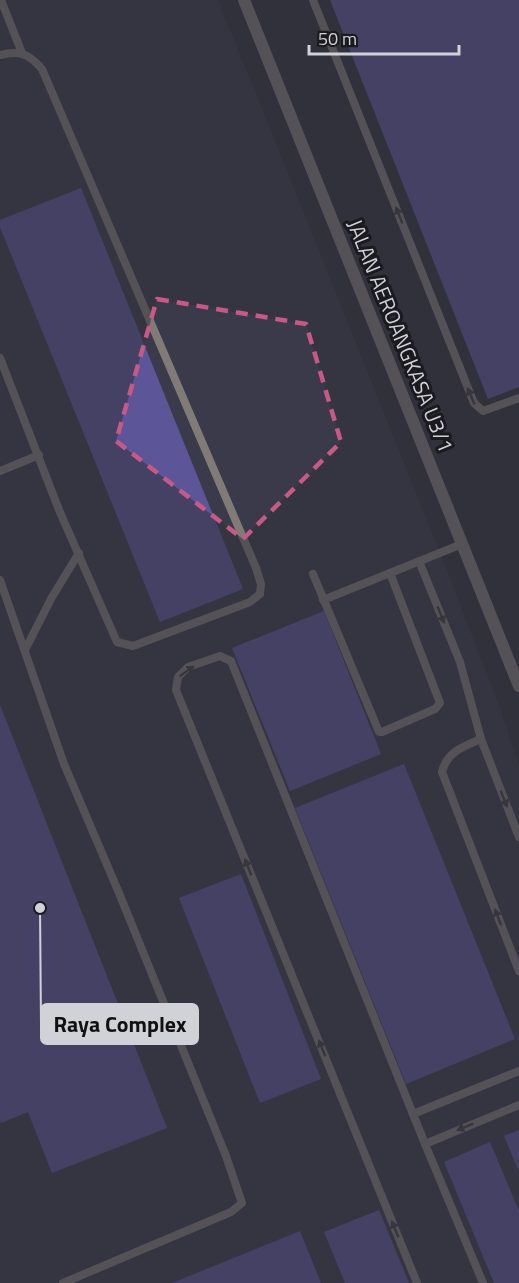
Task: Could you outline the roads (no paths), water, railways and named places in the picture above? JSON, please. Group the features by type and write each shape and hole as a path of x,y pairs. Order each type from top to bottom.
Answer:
{"street":[{"name":"JALAN AEROANGKASA U3/1","path":"244,0 519,686"}],"lane":[{"path":"1,0 22,52"},
{"path":"313,0 474,403 483,411 519,399"},
{"path":"0,55 22,52 32,57 42,69 256,568 261,584 260,594 250,602 133,646 117,642 59,510 0,358"},
{"path":"0,471 39,455"},
{"path":"323,600 462,544"},
{"path":"26,648 52,597 79,553"},
{"path":"418,561 460,662 481,740 519,837"},
{"path":"313,574 379,732 389,731 435,709 440,704 390,573"},
{"path":"0,580 26,648 42,706 64,764 226,1156 242,1203 231,1212 63,1283"},
{"path":"417,1283 176,690 178,677 188,667 220,656 231,661 424,1144 483,1283"},
{"path":"481,740 455,751 445,760 442,772 519,971"},
{"path":"412,1114 519,1071"},
{"path":"424,1144 519,1105"}],"place":[{"name":"Raya Complex","path":"40,908"}]}
